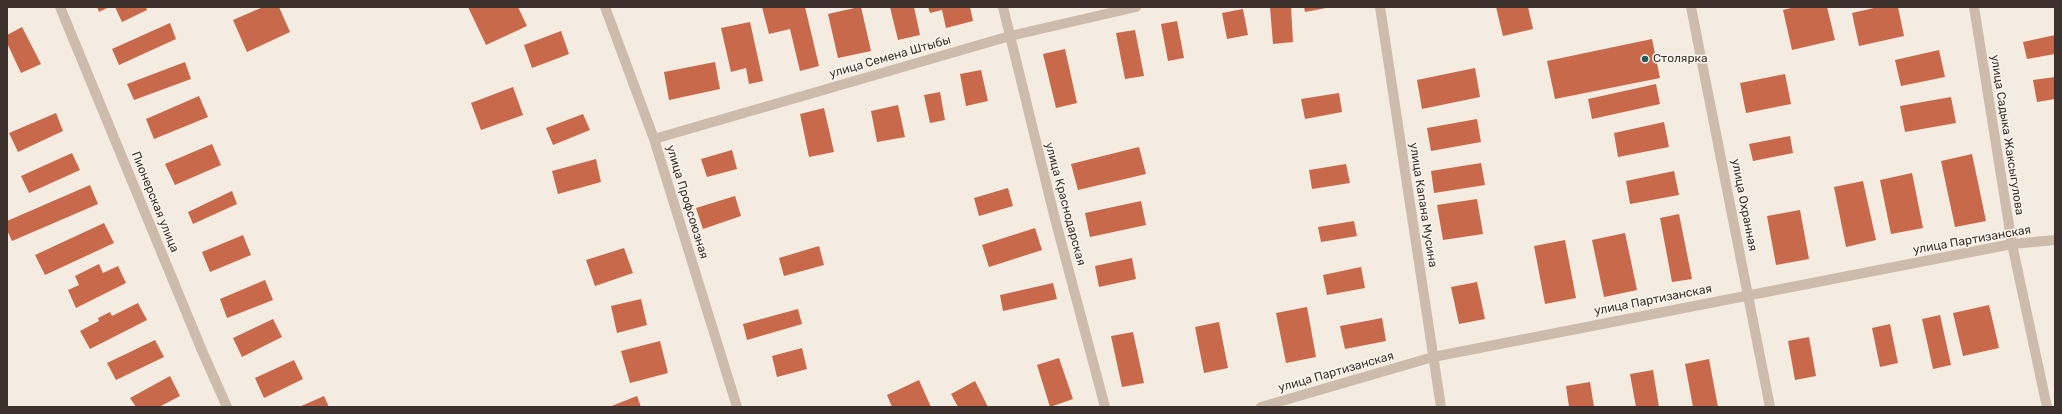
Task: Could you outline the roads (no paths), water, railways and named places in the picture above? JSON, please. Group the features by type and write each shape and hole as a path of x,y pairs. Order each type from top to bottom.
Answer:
{"street":[{"name":"Пионерская улица","path":"60,7 200,346 227,407"},
{"name":"улица Профсоюзная","path":"605,7 654,138 737,407"},
{"name":"улица Краснодарская","path":"1003,7 1054,215 1105,407"},
{"name":"улица Семена Штыбы","path":"654,138 1010,36 1136,7"},
{"name":"улица Капана Мусина","path":"1380,7 1441,407"},
{"name":"улица Охранная","path":"1691,7 1715,121 1770,407"},
{"name":"улица Садыка Жаксыгулова","path":"1974,7 2012,244 2046,407"},
{"name":"улица Партизанская","path":"1261,407 1433,357 2012,244 2055,240"}],"place":[{"name":"Столярка","path":"1645,59"}]}
